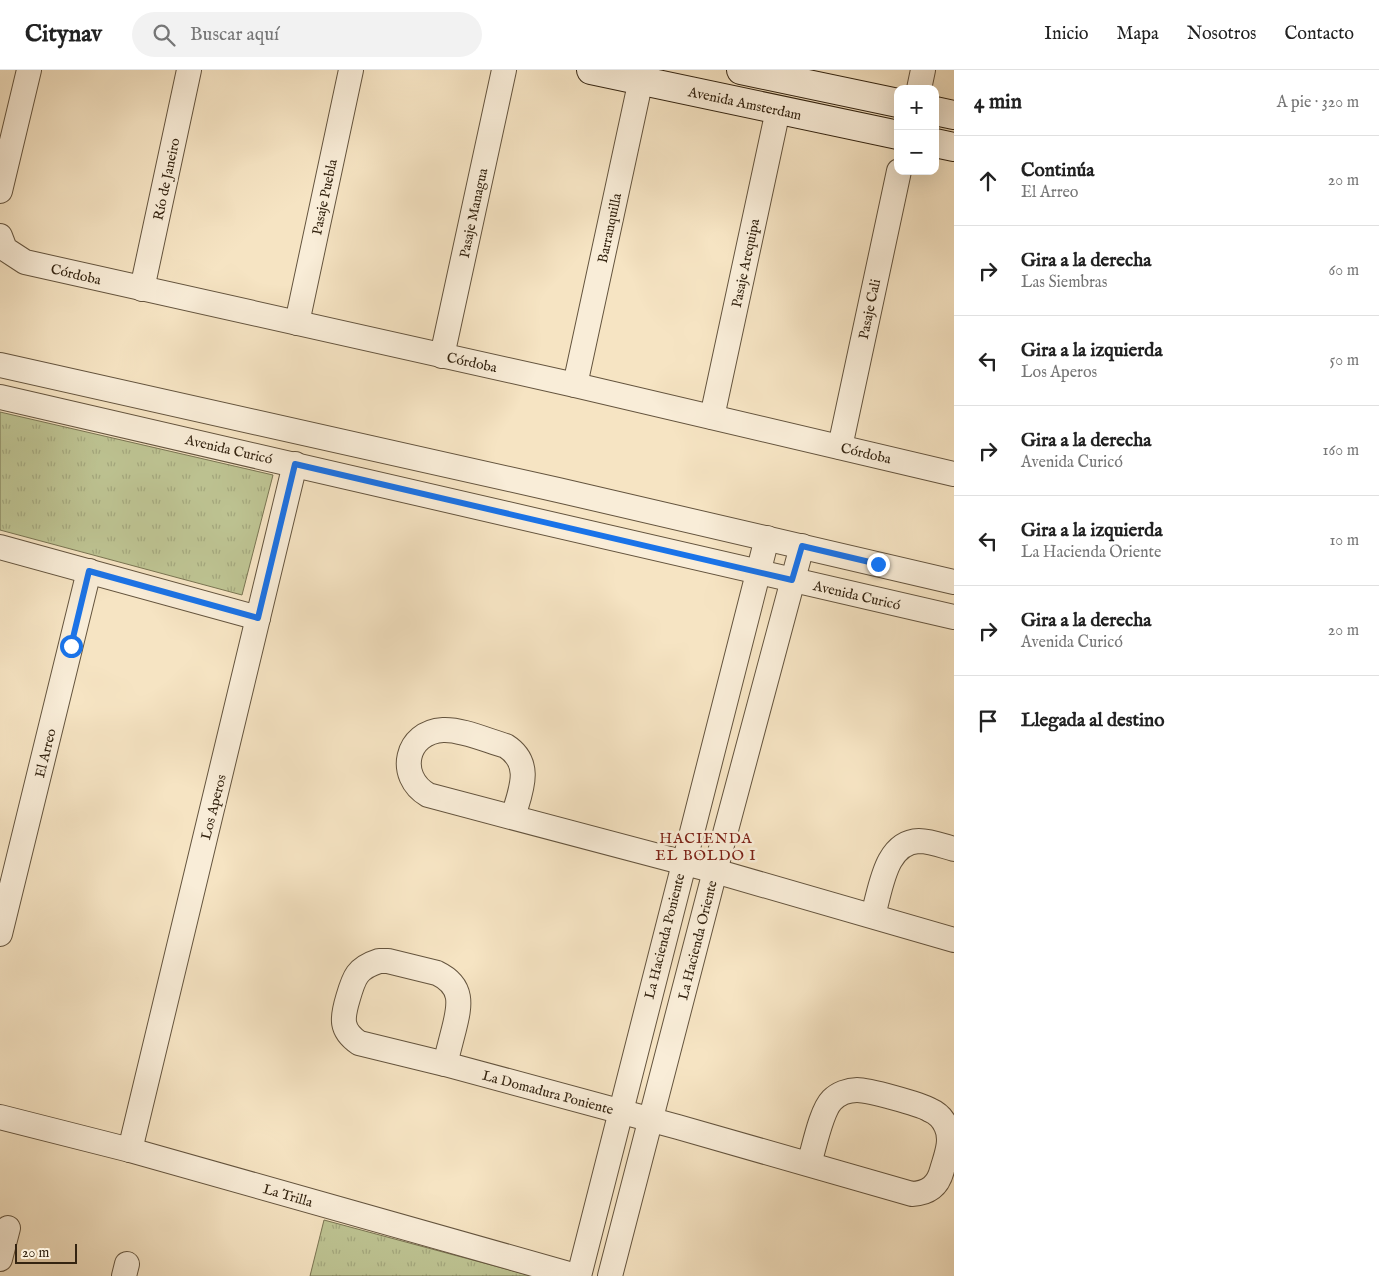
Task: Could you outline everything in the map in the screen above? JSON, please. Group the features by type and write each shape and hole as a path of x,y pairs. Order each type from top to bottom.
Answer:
{"street":[{"path":"0,191 29,70"},
{"name":"Río de Janeiro","path":"142,289 189,70"},
{"name":"Pasaje Puebla","path":"297,323 351,70"},
{"name":"Pasaje Managua","path":"442,356 504,70"},
{"name":"Avenida Amsterdam","path":"592,70 642,75 778,110 894,134"},
{"path":"741,70 784,74 894,102"},
{"path":"920,85 923,70"},
{"name":"Barranquilla","path":"576,385 642,75"},
{"name":"Pasaje Arequipa","path":"712,417 778,110"},
{"path":"939,112 954,115"},
{"path":"939,144 954,147"},
{"name":"Pasaje Cali","path":"840,447 898,175"},
{"name":"Córdoba","path":"0,236 5,248 25,262 576,385 954,474"},
{"path":"0,365 558,490 954,582"},
{"name":"Avenida Curicó","path":"0,397 954,618"},
{"name":"Los Aperos","path":"130,1150 295,464"},
{"path":"550,523 558,490"},
{"name":"La Hacienda Poniente","path":"577,1276 620,1111 699,867 758,572 767,538"},
{"name":"La Hacienda Oriente","path":"610,1276 651,1120 699,867 802,546"},
{"path":"0,547 258,618"},
{"name":"El Arreo","path":"0,934 89,571"},
{"path":"513,817 524,774 520,759 512,749 491,741 445,730 427,734 416,743 412,750 408,767 412,780 421,791 428,795 699,867 873,915 954,940"},
{"path":"873,915 889,862 904,845 919,841 954,849"},
{"name":"La Domadura Poniente","path":"445,1064 459,1009 458,994 450,981 437,973 388,960 379,961 364,968 354,979 343,1014 348,1033 359,1043 620,1111 809,1164"},
{"path":"863,1090 930,1109 943,1121 949,1135 950,1142 940,1178 932,1188 919,1194 905,1193 809,1164 825,1110 834,1098 848,1091 863,1090"},
{"name":"La Trilla","path":"0,1117 130,1150 577,1276"},
{"path":"0,1259 8,1228"}],"green space":[{"path":"0,412 273,475 242,595 0,530"},
{"path":"324,1220 532,1276 310,1276"}],"district":[{"name":"HACIENDA EL BOLDO I","path":"706,846"}],"route":[{"path":"71,646 89,571 258,618 295,464 792,580 802,546 878,564"}]}
